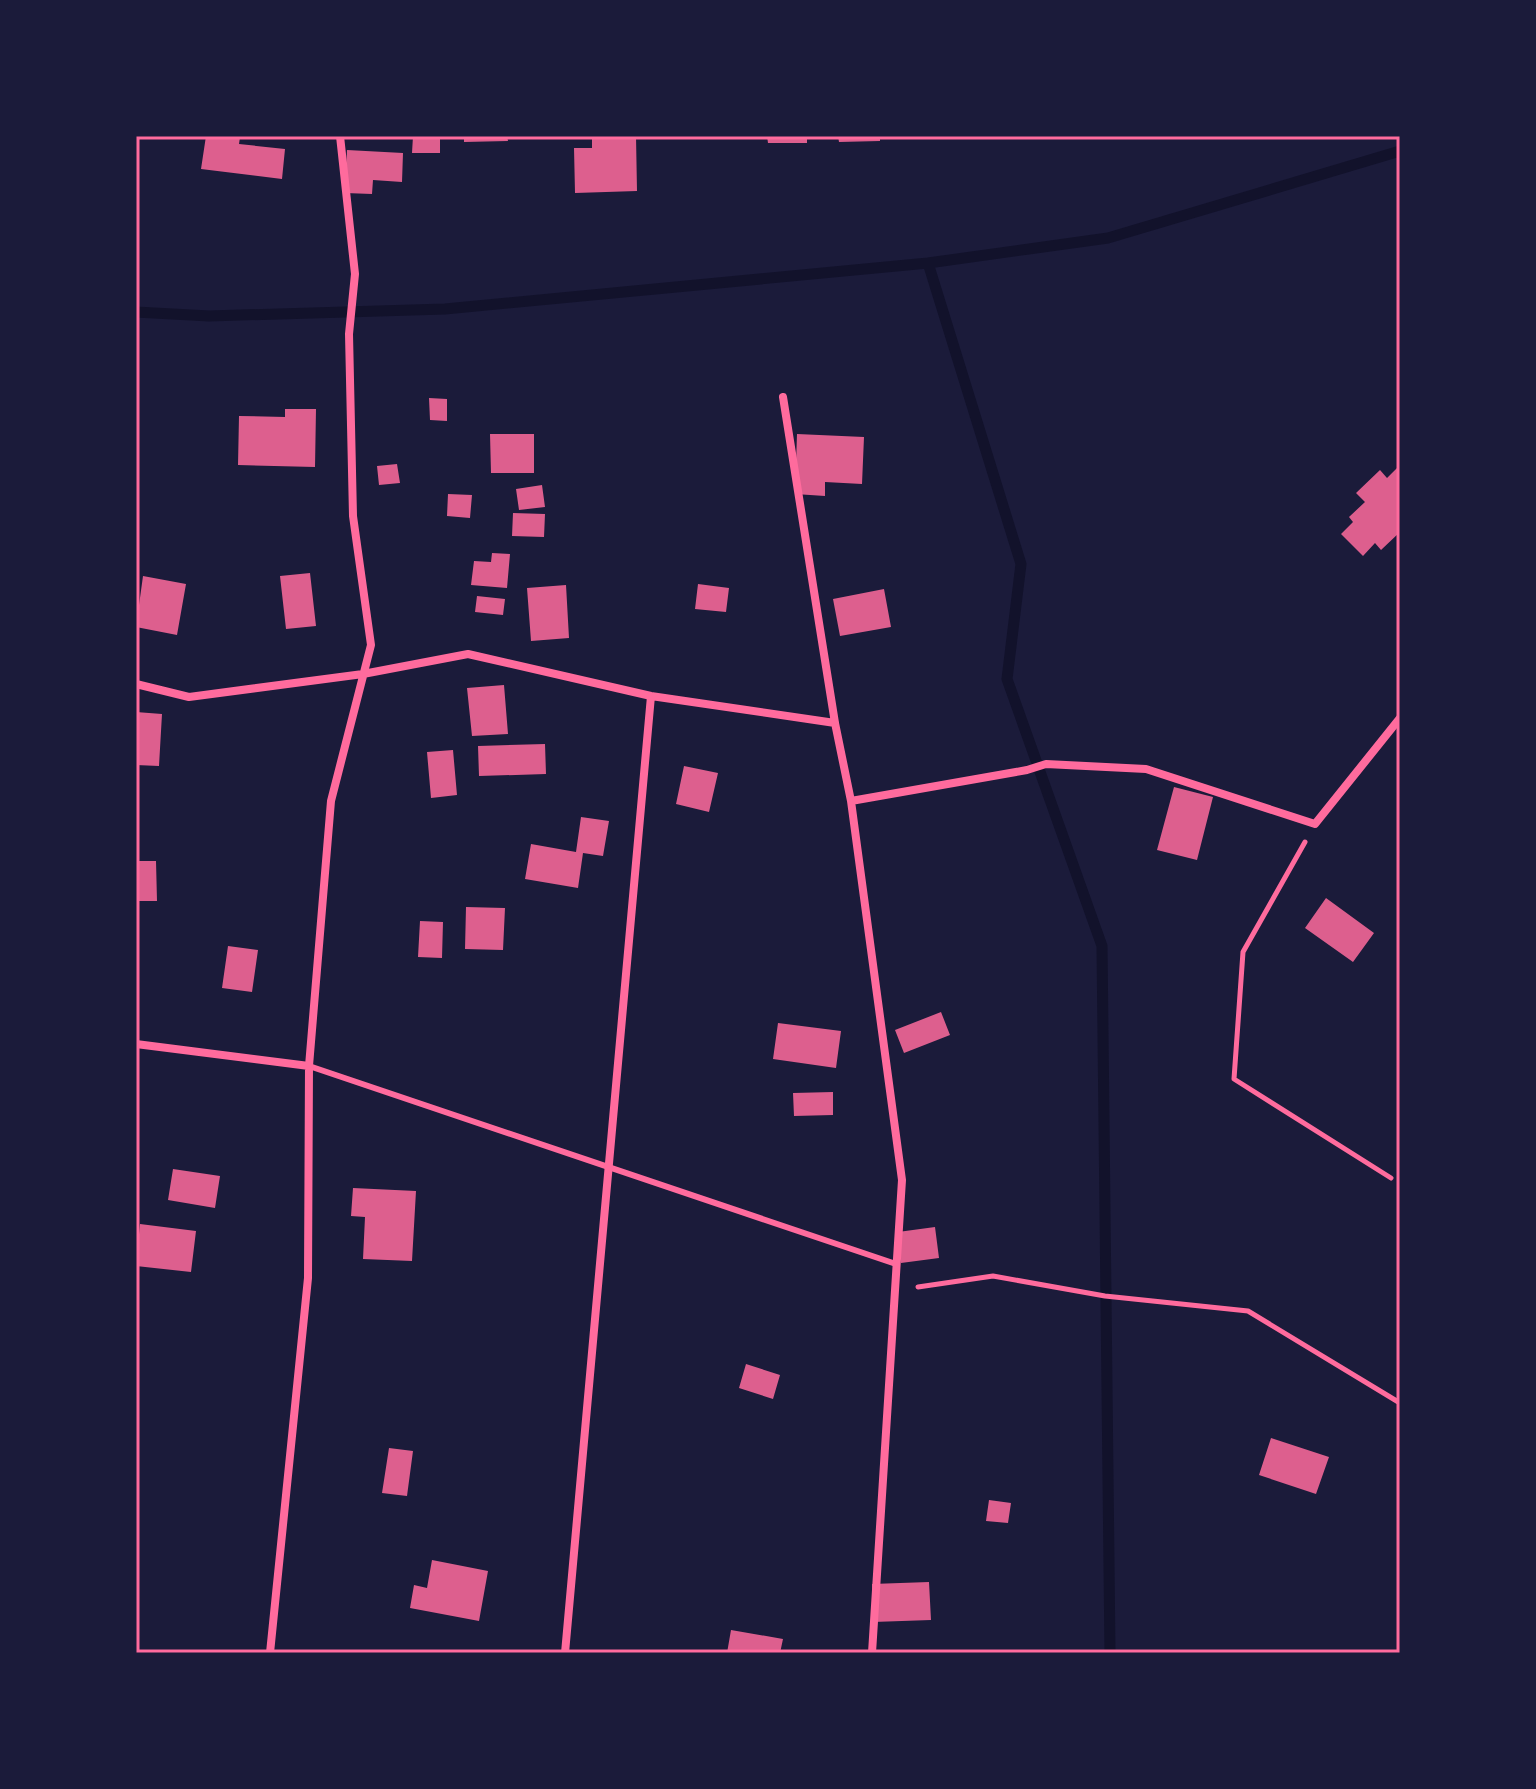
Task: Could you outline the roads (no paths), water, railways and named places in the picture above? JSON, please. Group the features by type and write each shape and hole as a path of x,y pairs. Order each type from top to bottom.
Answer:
{"street":[{"path":"270,1653 308,1278 309,1066 331,801 371,645 353,516 349,334 355,274 340,136"},
{"path":"783,397 835,723 851,801 902,1180 872,1653"},
{"path":"136,684 189,697 363,674 468,654 651,696 835,723"},
{"path":"565,1653 651,696"},
{"path":"851,801 1046,764 1146,769 1315,824 1400,718"},
{"path":"136,1044 309,1066"}],"lane":[{"path":"309,1066 896,1264"}],"waterway":[{"path":"136,312 209,316 445,309 928,263 1108,238 1400,151"},
{"path":"928,263 1021,564 1007,679 1102,946 1110,1653"}]}
